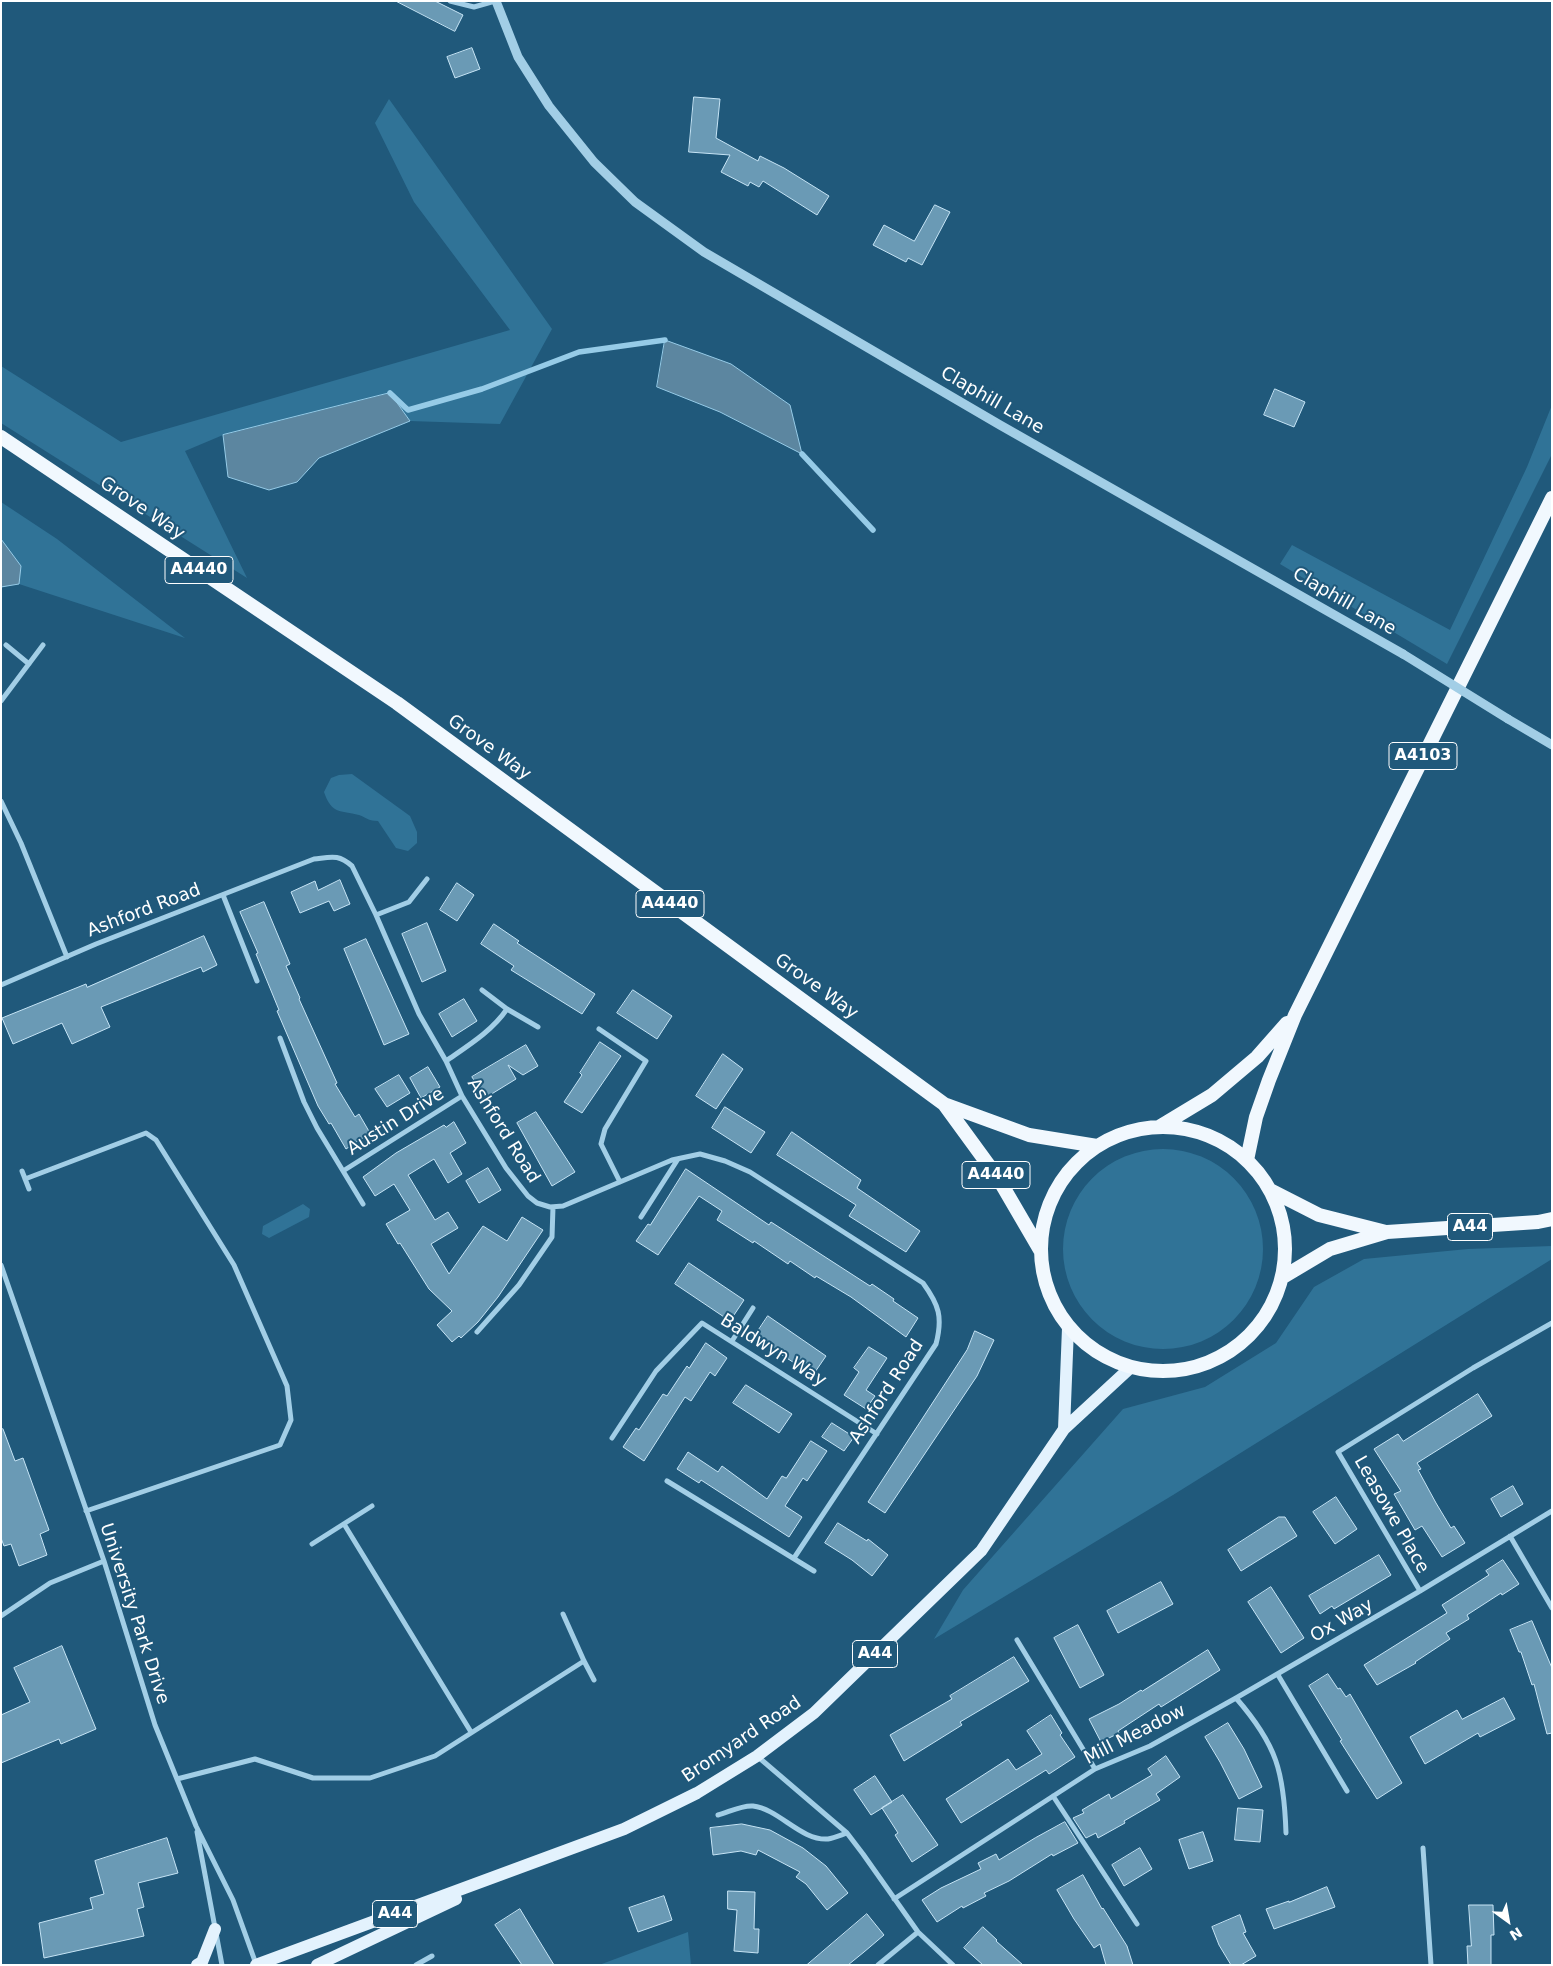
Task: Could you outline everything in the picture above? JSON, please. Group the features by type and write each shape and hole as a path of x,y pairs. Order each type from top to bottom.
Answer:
{"highway":[{"name":"Grove Way","path":"1,437 396,703 944,1104 1029,1135 1097,1146"},
{"name":"A4103","path":"1247,1160 1256,1117 1268,1080 1294,1015 1552,498"},
{"name":"A4103","path":"1159,1127 1212,1095 1257,1057 1294,1015"},
{"name":"Grove Way","path":"944,1104 998,1178 1040,1250"},
{"path":"1159,1127 1191,1130 1221,1141 1247,1160 1270,1190 1282,1218 1286,1247 1282,1277 1268,1313 1242,1343 1208,1363 1170,1372 1130,1368 1107,1359 1086,1345 1068,1328 1056,1311 1047,1292 1040,1250 1044,1219 1055,1191 1073,1166 1097,1146 1127,1132 1159,1127"},
{"name":"A44","path":"1270,1190 1319,1215 1387,1232"},
{"name":"A44","path":"1282,1277 1330,1249 1387,1232 1538,1222 1552,1219"}],"main road":[{"path":"1064,1429 1068,1328"},
{"name":"Bromyard Road","path":"256,1965 533,1863 645,1819 698,1793 757,1756 814,1713 981,1551 1064,1429 1130,1368"},
{"name":"Bromyard Road","path":"317,1965 533,1863"},
{"path":"197,1965 202,1962 216,1929"}],"street":[{"path":"450,1 474,7 495,1"},
{"name":"Claphill Lane","path":"495,1 518,57 549,106 594,162 635,202 704,252 992,420 1403,654 1552,745"},
{"path":"6,645 29,664"},
{"path":"1,701 43,645"},
{"path":"1,801 21,843 66,957"},
{"name":"Ashford Road","path":"1,985 66,957 314,859 338,857 352,866 376,915 419,1014 446,1060 462,1096 516,1182 537,1203 552,1207 563,1206 678,1158 700,1154 725,1161 750,1172 923,1283 933,1296 940,1319 936,1344 794,1558"},
{"path":"376,915 408,902 427,879"},
{"path":"222,895 257,982"},
{"path":"482,990 508,1009 538,1027"},
{"path":"446,1060 476,1041 498,1022 508,1009"},
{"path":"598,1029 646,1061 605,1129 601,1144 620,1182"},
{"path":"280,1038 304,1102 317,1128 363,1204"},
{"name":"Austin Drive","path":"343,1171 462,1096"},
{"path":"25,1178 146,1133 156,1140 234,1265 287,1386 291,1420 280,1446 86,1510"},
{"path":"641,1217 678,1158"},
{"path":"22,1171 29,1189"},
{"path":"477,1332 519,1284 552,1237 552,1207"},
{"name":"University Park Drive","path":"1,1265 104,1561 155,1725 196,1826 233,1900 256,1965"},
{"path":"732,1341 753,1308"},
{"name":"Baldwyn Way","path":"612,1438 656,1371 702,1323 877,1434"},
{"name":"Leasowe Place","path":"1420,1591 1338,1452 1473,1368 1552,1323"},
{"path":"667,1481 814,1571"},
{"path":"312,1544 372,1506"},
{"path":"1552,1511 1510,1536 1552,1608"},
{"path":"344,1524 471,1732"},
{"name":"Ox Way","path":"1278,1675 1510,1536"},
{"path":"1,1616 50,1583 104,1561"},
{"path":"563,1614 594,1680"},
{"path":"1017,1640 1095,1769"},
{"path":"177,1779 255,1759 313,1778 370,1778 435,1756 584,1661"},
{"path":"1278,1675 1347,1791"},
{"name":"Mill Meadow","path":"894,1899 1095,1769 1150,1746 1278,1675"},
{"path":"1236,1698 1254,1719 1272,1751 1280,1771 1284,1796 1286,1833"},
{"path":"757,1756 847,1833 918,1932 953,1965"},
{"path":"1053,1796 1137,1924"},
{"path":"718,1815 752,1806 775,1814 798,1830 821,1838 829,1838 847,1833"},
{"path":"196,1826 222,1965"},
{"path":"1422,1848 1431,1965"},
{"path":"878,1965 918,1932"},
{"path":"416,1965 432,1956"}],"shaded area":[{"path":"389,99 552,329 500,424 410,421 390,393 223,435 185,451 247,578 1,423 1,366 121,442 510,330 414,202 375,123"},
{"path":"665,340 731,364 790,405 802,454 720,412 657,387"},
{"path":"390,393 410,421 319,458 297,482 269,490 228,477 223,435"},
{"path":"1552,405 1552,454 1447,664 1280,564 1292,545 1450,630 1527,467"},
{"path":"1,502 57,539 185,638 19,584 1,554"},
{"path":"1,539 21,566 19,584 1,587"},
{"path":"352,774 410,816 417,832 417,843 408,851 396,848 378,821 342,812 330,805 324,792 331,778"},
{"path":"1153,1149 1173,1149 1201,1156 1227,1171 1241,1185 1256,1211 1263,1239 1263,1259 1256,1287 1241,1313 1227,1327 1192,1345 1173,1349 1153,1349 1125,1342 1099,1327 1085,1313 1067,1278 1063,1259 1063,1239 1070,1211 1085,1185 1099,1171 1134,1153"},
{"path":"303,1204 310,1209 309,1217 269,1238 262,1234 263,1226"},
{"path":"1552,1246 1552,1259 1173,1495 934,1639 963,1590 1123,1409 1205,1387 1276,1343 1314,1287 1364,1259 1468,1249"},
{"path":"688,1932 691,1965 599,1965"}],"building":[{"path":"396,1 435,1 463,15 455,31"},
{"path":"472,48 480,69 455,78 447,57"},
{"path":"694,97 720,99 716,138 758,161 760,156 784,168 829,196 817,215 763,181 759,187 750,182 748,186 721,172 730,155 689,152"},
{"path":"935,205 950,212 922,265 908,258 906,262 873,245 884,225 914,241"},
{"path":"1275,389 1305,402 1294,427 1264,415"},
{"path":"340,880 350,904 334,911 329,901 300,913 291,892 315,881 318,890"},
{"path":"457,883 474,895 457,921 440,910"},
{"path":"264,902 290,964 286,966 337,1083 335,1084 355,1117 359,1114 370,1133 346,1149 331,1123 329,1124 318,1106 277,1011 279,1010 256,954 258,953 240,912"},
{"path":"427,923 446,971 422,982 402,934"},
{"path":"494,924 519,941 517,943 595,994 582,1014 511,970 514,966 481,944"},
{"path":"204,936 217,965 203,972 201,967 101,1007 110,1027 72,1044 62,1023 13,1044 2,1018 86,984 87,987"},
{"path":"366,939 409,1034 384,1045 344,949"},
{"path":"633,990 672,1016 657,1039 617,1013"},
{"path":"464,999 477,1021 452,1037 439,1014"},
{"path":"600,1042 621,1056 582,1113 564,1102 582,1075 580,1073"},
{"path":"526,1045 538,1066 523,1075 508,1065 516,1079 485,1098 472,1077"},
{"path":"723,1054 743,1069 716,1109 696,1096"},
{"path":"428,1067 440,1087 421,1098 410,1078"},
{"path":"399,1075 410,1093 387,1107 375,1089"},
{"path":"725,1107 765,1132 751,1153 712,1128"},
{"path":"536,1112 575,1172 552,1186 517,1123"},
{"path":"454,1122 466,1143 450,1153 462,1174 448,1183 434,1159 408,1175 435,1220 448,1212 458,1228 431,1244 449,1274 483,1226 507,1241 522,1217 543,1230 498,1297 478,1322 461,1338 459,1336 452,1342 437,1325 452,1311 429,1289 386,1224 410,1210 394,1184 375,1196 363,1177 396,1153 444,1125 446,1127"},
{"path":"792,1132 861,1180 857,1188 920,1231 906,1252 849,1216 856,1205 777,1155"},
{"path":"488,1168 501,1190 479,1203 466,1181"},
{"path":"686,1169 769,1225 771,1222 870,1286 872,1284 894,1299 893,1301 918,1318 906,1337 851,1297 816,1276 815,1278 790,1261 788,1264 754,1241 753,1243 717,1220 722,1211 699,1196 658,1255 636,1241 648,1224 650,1225"},
{"path":"689,1263 744,1300 730,1321 675,1284"},
{"path":"768,1316 826,1356 813,1375 754,1337"},
{"path":"975,1331 994,1340 977,1376 885,1513 868,1502 967,1350"},
{"path":"706,1343 727,1358 715,1376 710,1372 691,1401 685,1397 644,1461 623,1447 636,1428 639,1430 663,1394 667,1396 687,1366 689,1368"},
{"path":"869,1347 887,1358 866,1390 875,1396 866,1409 844,1395 859,1372 854,1368"},
{"path":"746,1385 792,1414 779,1433 733,1403"},
{"path":"1478,1394 1492,1416 1417,1463 1421,1469 1418,1470 1451,1528 1454,1526 1465,1543 1442,1557 1422,1526 1415,1530 1394,1494 1401,1491 1374,1449 1398,1434 1403,1441"},
{"path":"832,1423 854,1437 844,1451 822,1437"},
{"path":"3,1429 15,1461 23,1458 49,1530 40,1534 47,1555 19,1566 11,1544 4,1546 1,1538 1,1430"},
{"path":"811,1441 827,1451 807,1481 803,1478 785,1506 802,1517 789,1537 701,1480 699,1483 677,1469 688,1452 718,1472 722,1466 767,1499 782,1476 786,1478"},
{"path":"1513,1486 1523,1504 1501,1517 1491,1499"},
{"path":"1336,1497 1357,1529 1335,1544 1313,1512"},
{"path":"1279,1517 1285,1517 1297,1536 1241,1571 1228,1550"},
{"path":"838,1523 867,1541 868,1539 888,1555 872,1576 852,1560 825,1543"},
{"path":"1379,1555 1391,1575 1334,1609 1332,1606 1320,1614 1309,1596"},
{"path":"1503,1560 1519,1584 1467,1615 1469,1619 1446,1633 1450,1639 1416,1663 1377,1685 1364,1665 1447,1613 1442,1605 1489,1575 1486,1571"},
{"path":"1161,1582 1173,1604 1118,1633 1107,1611"},
{"path":"1271,1587 1304,1638 1281,1653 1248,1602"},
{"path":"1532,1621 1552,1668 1552,1733 1547,1734 1534,1684 1532,1685 1521,1652 1519,1652 1510,1630"},
{"path":"1078,1625 1104,1675 1080,1688 1054,1638"},
{"path":"62,1646 96,1729 61,1744 59,1739 1,1763 1,1715 30,1702 14,1668"},
{"path":"1208,1650 1220,1670 1161,1707 1159,1704 1118,1731 1119,1733 1101,1742 1089,1719 1142,1691"},
{"path":"1014,1657 1029,1681 960,1722 962,1725 904,1761 890,1735 952,1699 950,1696"},
{"path":"1328,1674 1346,1697 1350,1694 1402,1783 1377,1799 1340,1741 1342,1740 1309,1686"},
{"path":"1504,1698 1515,1719 1480,1737 1478,1733 1425,1764 1410,1737 1457,1710 1462,1719"},
{"path":"1051,1715 1062,1733 1060,1735 1075,1757 1049,1774 1046,1770 961,1823 946,1799 1008,1759 1016,1770 1042,1754 1027,1731"},
{"path":"1228,1723 1244,1749 1262,1787 1239,1799 1205,1737"},
{"path":"1166,1756 1180,1777 1156,1794 1160,1800 1098,1838 1096,1833 1086,1838 1073,1818 1084,1813 1082,1810 1109,1794 1111,1799 1152,1775 1148,1769"},
{"path":"875,1776 892,1802 871,1815 854,1790"},
{"path":"903,1795 938,1845 912,1862 895,1835 898,1833 882,1808"},
{"path":"1238,1808 1263,1810 1260,1842 1235,1840"},
{"path":"1065,1822 1078,1843 1053,1856 1052,1854 1009,1881 984,1893 986,1896 963,1908 962,1906 937,1922 922,1900 941,1888 981,1869 978,1863 996,1854 999,1860"},
{"path":"742,1824 770,1830 803,1848 826,1866 848,1893 827,1910 806,1884 796,1877 800,1872 758,1850 756,1855 741,1851 713,1855 710,1828"},
{"path":"1203,1832 1213,1861 1189,1869 1179,1840"},
{"path":"167,1838 178,1873 138,1883 144,1907 137,1909 144,1936 44,1958 39,1923 93,1909 90,1898 104,1894 95,1861"},
{"path":"1140,1848 1152,1869 1124,1886 1112,1865"},
{"path":"1083,1875 1102,1909 1127,1946 1133,1965 1106,1965 1100,1944 1094,1948 1057,1890"},
{"path":"1327,1887 1335,1907 1274,1929 1266,1909"},
{"path":"728,1891 755,1892 754,1929 759,1929 758,1953 734,1951 737,1910 728,1909"},
{"path":"664,1896 672,1920 638,1932 629,1908"},
{"path":"1469,1905 1493,1905 1494,1935 1491,1935 1491,1965 1468,1965 1467,1946 1471,1946"},
{"path":"520,1909 554,1965 522,1965 495,1925"},
{"path":"867,1914 884,1935 848,1965 807,1965"},
{"path":"1240,1915 1246,1932 1243,1933 1256,1956 1241,1965 1231,1965 1219,1945 1212,1927"},
{"path":"983,1927 1023,1965 983,1965 964,1948"}],"waterway":[{"path":"390,393 408,410 482,389 579,352 665,340"},
{"path":"802,454 873,530"}]}
